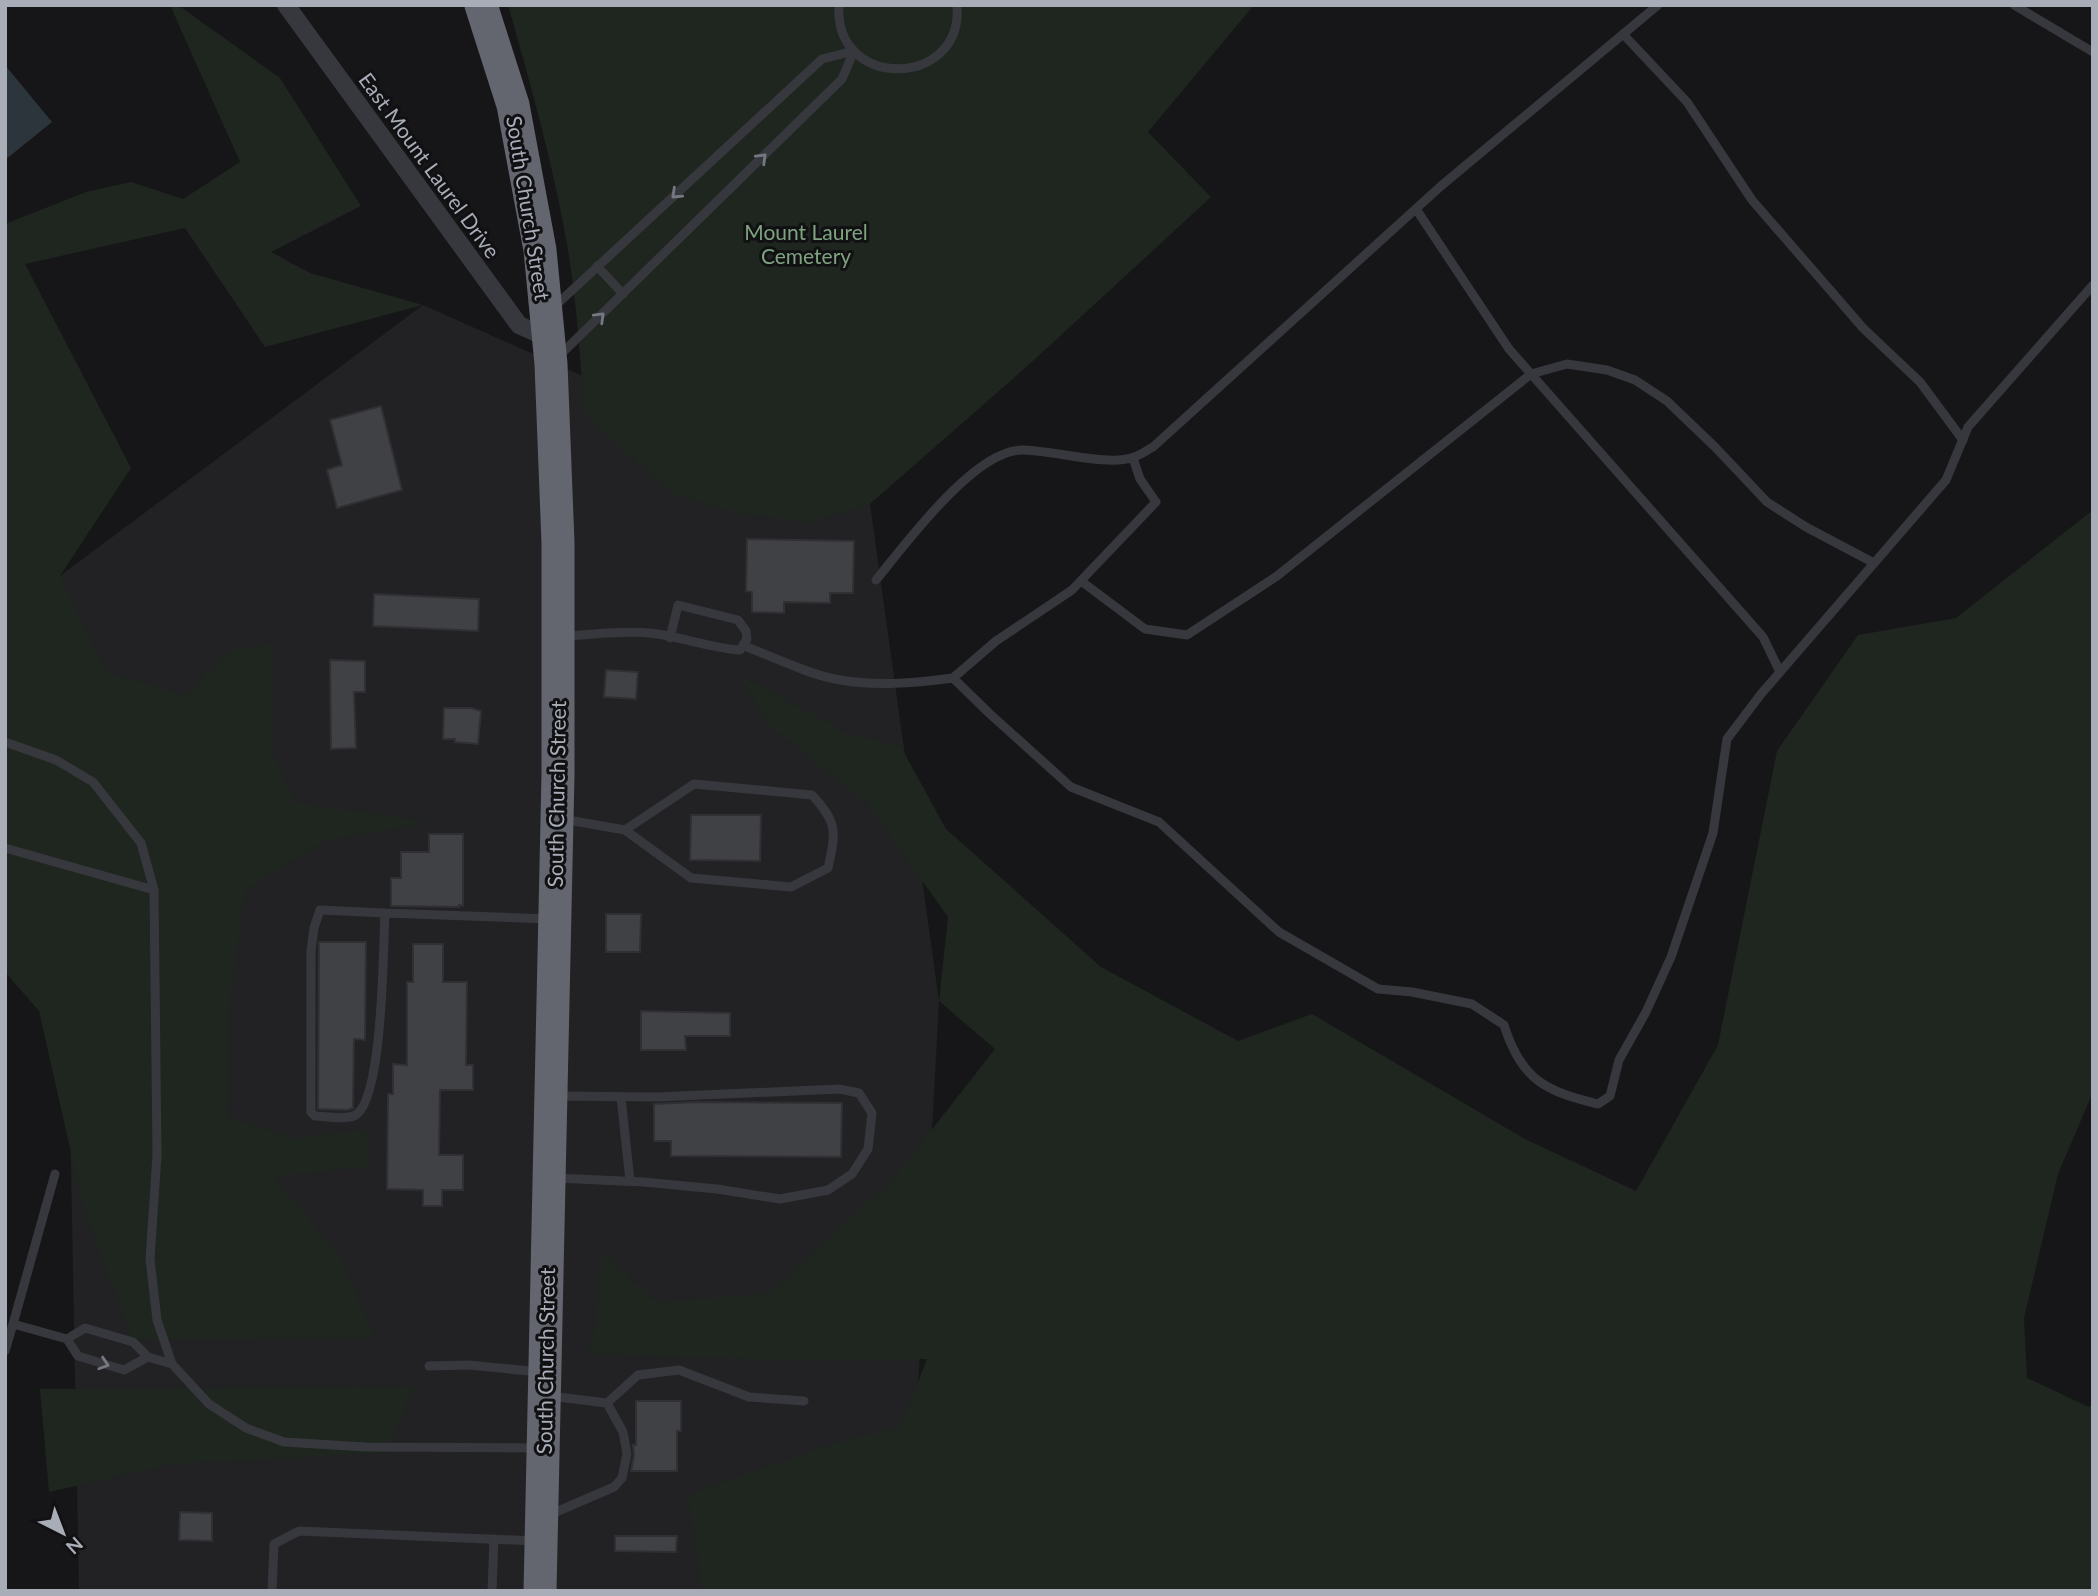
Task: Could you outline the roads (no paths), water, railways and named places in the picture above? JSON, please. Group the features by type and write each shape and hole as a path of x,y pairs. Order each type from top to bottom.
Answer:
{"highway":[{"name":"South Church Street","path":"481,5 513,105 540,250 548,339 558,543 555,919 540,1591"}],"street":[{"name":"East Mount Laurel Drive","path":"286,5 519,325 548,339"}],"lane":[{"path":"839,5 838,16 843,35 854,51 870,63 888,69 907,69 926,64 941,52 953,35 957,5"},
{"path":"876,580 951,492 981,466 999,456 1019,450 1111,460 1133,458 1153,447 1416,209 1658,5"},
{"path":"2014,5 2093,52"},
{"path":"1623,34 1686,102 1752,200 1863,328 1920,382 1963,440"},
{"path":"548,339 597,266 822,59 854,51"},
{"path":"548,339 623,294 842,79 854,51"},
{"path":"1416,209 1509,349 1763,637 1780,672"},
{"path":"597,266 623,294"},
{"path":"953,678 1071,787 1159,822 1279,932 1378,989 1412,992 1472,1004 1504,1025 1511,1049 1520,1065 1549,1089 1598,1104 1610,1096 1619,1060 1646,1013 1671,957 1713,833 1727,739 1780,672 1946,480 1968,427 2093,285"},
{"path":"1081,581 1144,628 1187,635 1277,576 1531,374 1567,364 1607,370 1635,380 1676,410 1767,502 1806,527 1874,563"},
{"path":"744,646 833,679 865,683 924,682 953,678 996,641 1054,603 1081,581 1156,502 1140,479 1133,458"},
{"path":"558,636 648,633 670,638 723,649 740,650 747,639 746,631 738,620 678,605 670,638"},
{"path":"5,742 56,760 93,782 141,843 154,890 157,1155 150,1259 157,1320 172,1364 209,1404 246,1428 284,1442 366,1447 543,1448"},
{"path":"556,818 625,830 691,878 791,887 828,868 835,839 829,814 812,795 694,784 625,830"},
{"path":"5,848 154,890"},
{"path":"385,913 378,1051 367,1099 354,1117 315,1116 311,1112 311,950 320,910 555,919"},
{"path":"549,1178 630,1181 717,1189 780,1199 828,1190 852,1174 868,1149 872,1113 859,1093 839,1089 621,1097 551,1096"},
{"path":"621,1097 630,1181"},
{"path":"5,1351 55,1174"},
{"path":"13,1324 67,1339 78,1356 124,1370 148,1357"},
{"path":"67,1339 85,1328 133,1342 148,1357 172,1364"},
{"path":"272,1591 274,1544 299,1531 494,1539 541,1529 614,1487 622,1478 627,1454 623,1432 607,1403 468,1365 429,1366"},
{"path":"607,1403 638,1375 679,1370 748,1397 804,1401"},
{"path":"492,1591 494,1539"}],"park label":[{"name":"Mount Laurel Cemetery","path":"806,243"}]}
